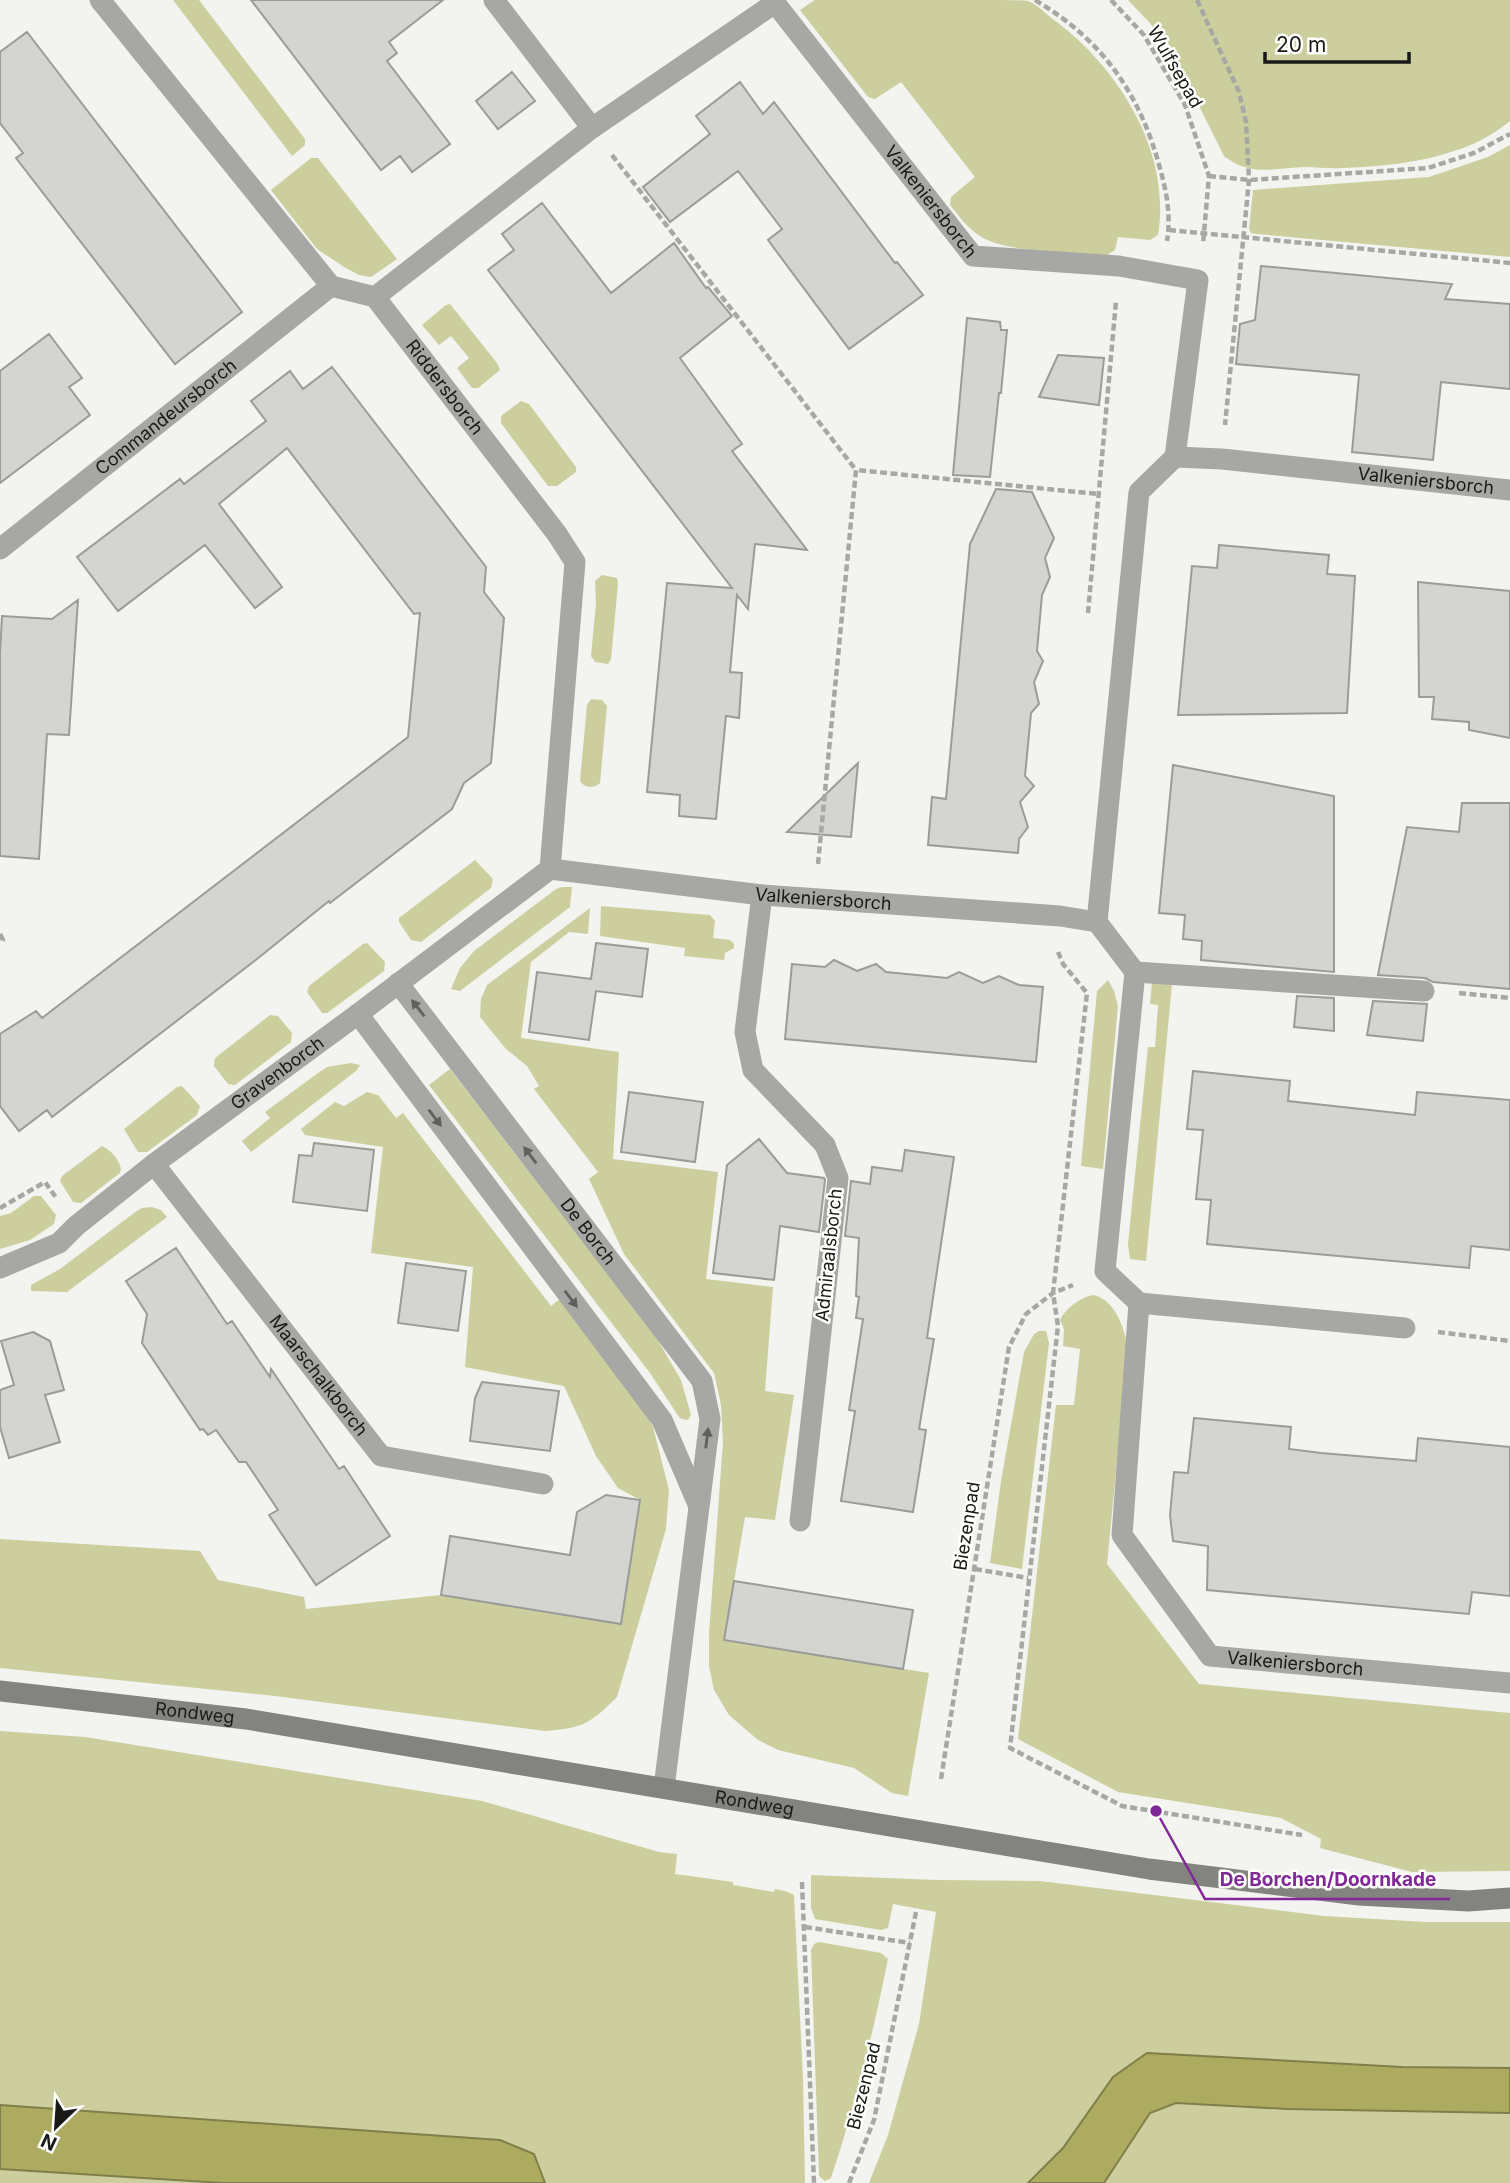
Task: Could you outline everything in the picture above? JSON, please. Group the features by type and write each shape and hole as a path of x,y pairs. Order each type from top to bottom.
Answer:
{"main road":[{"name":"Rondweg","path":"0,1691 246,1719 1149,1869 1359,1895 1468,1900 1510,1898"}],"street":[{"path":"100,0 331,286 375,297"},
{"path":"494,0 592,128"},
{"name":"Valkeniersborch","path":"375,297 592,128 775,3 973,256 1119,266 1198,280"},
{"path":"1198,280 1175,457 1139,492 1097,922 1135,972 1105,1271 1139,1303 1405,1328"},
{"name":"Commandeursborch","path":"0,548 331,286"},
{"name":"Riddersborch","path":"375,297 576,562 550,869"},
{"name":"Valkeniersborch","path":"1175,457 1222,459 1510,490"},
{"name":"Valkeniersborch","path":"550,869 762,895 1060,916 1097,922"},
{"name":"Gravenborch","path":"0,1268 59,1243 76,1226 154,1164 550,869"},
{"name":"Admiraalsborch","path":"762,895 745,1032 753,1070 825,1145 838,1178 800,1521"},
{"path":"1135,972 1424,990"},
{"name":"De Borch","path":"398,983 702,1381 710,1419 664,1788"},
{"path":"358,1014 662,1420 699,1506"},
{"name":"Maarschalkborch","path":"154,1164 381,1456 543,1484"},
{"name":"Valkeniersborch","path":"1139,1303 1122,1535 1210,1656 1510,1683"}],"path":[{"path":"1035,0 1058,13 1093,43 1128,86 1154,145 1165,188 1169,230 1159,274"},
{"name":"Wulfsepad","path":"1111,0 1144,35 1185,105 1209,176 1198,280"},
{"path":"1197,0 1239,92 1246,122 1248,180 1222,459"},
{"path":"592,128 856,470 815,899"},
{"path":"1209,176 1248,180 1428,168 1474,153 1510,134"},
{"path":"1169,230 1510,263"},
{"path":"856,470 1098,494"},
{"path":"0,934 3,940 0,942"},
{"path":"1424,990 1510,998"},
{"path":"0,1208 45,1182 76,1226"},
{"name":"Biezenpad","path":"940,1779 1009,1347 1026,1314 1053,1293 1058,1326 1028,1578"},
{"path":"1405,1328 1510,1341"},
{"path":"975,1569 1028,1578 1010,1748 1122,1806 1302,1835"},
{"path":"802,1882 814,2183"},
{"name":"Biezenpad","path":"849,2183 874,2120 916,1912"},
{"path":"805,1927 910,1942"}],"green space":[{"path":"173,0 199,0 305,139 305,145 292,156"},
{"path":"815,0 1012,0 1035,4 1077,39 1099,62 1119,87 1135,114 1157,173 1160,204 1158,235 1150,240 1118,237 1115,250 1107,255 1023,249 991,242 975,233 950,205 951,197 975,177 901,82 875,99 868,97 800,10"},
{"path":"1128,0 1510,0 1510,121 1474,144 1453,152 1409,162 1338,168 1263,170 1243,167 1224,156 1174,56 1150,23"},
{"path":"1510,145 1510,257 1257,234 1251,233 1249,229 1253,190 1429,177 1488,157"},
{"path":"311,158 318,158 397,259 371,277 359,275 317,249 271,190"},
{"path":"450,304 500,370 478,388 472,388 457,368 469,358 451,336 439,345 422,325"},
{"path":"521,401 529,404 576,467 576,472 557,486 548,486 501,423 501,416"},
{"path":"602,575 617,578 618,584 611,659 608,664 595,662 591,656 596,603 595,581"},
{"path":"591,699 602,700 607,706 600,783 589,787 580,781 587,705"},
{"path":"475,860 493,879 491,888 421,942 411,940 399,918"},
{"path":"562,887 572,887 570,907 460,991 451,989 460,968 474,951"},
{"path":"601,906 710,915 715,921 713,938 730,940 734,948 725,953 724,960 684,956 685,948 600,936"},
{"path":"590,908 588,934 569,932 531,962 521,1038 619,1052 613,1159 718,1172 706,1279 773,1287 765,1391 794,1395 775,1520 745,1517 724,1640 929,1673 908,1796 892,1793 854,1768 778,1750 758,1740 729,1715 714,1690 709,1666 709,1634 723,1442 721,1405 714,1373 624,1254 589,1179 598,1172 534,1089 539,1086 527,1066 506,1049 480,1017 481,999 487,985"},
{"path":"367,943 385,962 384,971 327,1013 322,1013 307,992 309,986"},
{"path":"1108,980 1118,1006 1103,1169 1081,1166 1097,991"},
{"path":"1152,982 1172,984 1146,1261 1130,1259 1128,1244 1148,1047 1155,1047 1158,1005 1150,1004"},
{"path":"270,1015 278,1016 292,1033 291,1042 235,1085 228,1084 214,1066 215,1058"},
{"path":"351,1063 360,1065 356,1071 251,1152 242,1141 270,1118 265,1112 318,1073 327,1067"},
{"path":"450,1069 656,1337 681,1380 691,1415 688,1420 679,1417 650,1373 429,1085"},
{"path":"182,1086 200,1106 197,1115 147,1152 138,1152 124,1129 177,1087"},
{"path":"367,1092 378,1095 396,1118 403,1113 551,1306 560,1299 639,1402 653,1427 669,1490 666,1529 617,1697 585,1723 545,1731 275,1696 0,1668 0,1539 200,1551 218,1580 304,1597 306,1609 441,1595 621,1624 640,1500 618,1488 596,1456 564,1386 465,1367 473,1267 371,1253 383,1147 305,1135 301,1129 335,1102 344,1106"},
{"path":"102,1146 116,1158 120,1173 81,1203 73,1202 60,1181 62,1176"},
{"path":"34,1196 41,1196 56,1215 54,1224 30,1240 0,1249 0,1216 11,1213"},
{"path":"142,1208 161,1210 167,1217 67,1292 31,1291 31,1285 60,1269 134,1213"},
{"path":"1094,1295 1108,1303 1118,1316 1128,1348 1107,1564 1199,1684 1510,1713 1510,1871 1412,1872 1320,1848 1321,1839 1281,1818 1118,1792 1018,1739 1056,1405 1074,1405 1080,1349 1063,1346 1064,1329 1060,1320 1074,1304"},
{"path":"1046,1331 1049,1343 1022,1569 990,1563 1001,1481 1024,1352 1034,1334"},
{"path":"0,1731 85,1737 482,1801 659,1852 677,1854 675,1874 733,1882 733,1885 774,1892 775,1889 794,1895 805,2183 545,2183 534,2154 500,2140 0,2105"},
{"path":"811,1875 1040,1881 1324,1916 1427,1922 1510,1922 1510,2068 1402,2067 1113,2077 1063,2148 1028,2183 869,2183 888,2135 919,2024 936,1912 893,1904 888,1928 881,1930 815,1919 811,1908"},
{"path":"819,1942 881,1953 888,1959 856,2097 831,2178 825,2181 819,2176 811,1950 814,1944"},
{"path":"1176,2103 1287,2109 1510,2113 1510,2183 1104,2183 1150,2113"},
{"path":"0,2169 23,2170 223,2183 0,2183"}],"shaded area":[{"path":"1147,2053 1402,2067 1510,2068 1510,2113 1287,2109 1176,2103 1150,2113 1104,2183 1028,2183 1063,2148 1113,2077"},
{"path":"0,2105 500,2140 534,2154 545,2183 223,2183 0,2169"}],"building":[{"path":"251,0 443,0 389,42 397,53 387,61 450,144 412,172 400,156 381,170"},
{"path":"27,32 242,312 175,364 16,158 23,153 0,123 0,52"},
{"path":"512,72 535,101 498,129 476,101"},
{"path":"740,82 763,114 774,102 895,263 897,262 923,295 849,349 768,240 782,229 738,171 670,222 643,187 710,134 696,116"},
{"path":"542,203 611,293 674,243 706,288 708,287 732,316 680,358 742,444 732,451 807,550 755,544 748,609 737,595 730,672 742,673 739,718 726,716 716,819 679,816 680,795 647,792 667,583 732,588 488,270 514,250 502,234"},
{"path":"1261,266 1452,284 1445,299 1510,304 1510,389 1441,382 1433,460 1352,452 1359,375 1236,364 1240,324 1255,320"},
{"path":"967,318 1000,322 1001,330 1007,330 990,477 953,475"},
{"path":"49,334 82,378 69,387 90,415 0,483 0,371"},
{"path":"1058,355 1104,358 1099,405 1039,397"},
{"path":"332,367 486,567 484,592 504,618 491,763 464,783 452,809 330,903 329,901 52,1117 47,1110 19,1131 0,1106 0,1034 36,1011 42,1018 408,737 420,613 414,614 287,448 219,504 282,587 255,608 205,545 118,611 77,557 180,479 184,484 266,421 251,401 290,371 303,389"},
{"path":"996,489 1032,492 1054,538 1045,558 1050,577 1042,595 1037,651 1043,661 1034,682 1039,704 1031,713 1025,776 1034,786 1020,802 1028,827 1019,839 1018,853 928,845 932,797 946,799 970,544"},
{"path":"1219,545 1329,555 1327,574 1355,576 1347,713 1178,715 1192,566 1217,568"},
{"path":"1418,582 1510,591 1510,738 1469,730 1469,722 1432,719 1434,697 1419,697"},
{"path":"78,600 69,735 47,734 39,859 0,856 2,616 52,619"},
{"path":"858,763 851,837 787,832"},
{"path":"1173,765 1334,796 1334,972 1201,960 1202,941 1183,939 1185,915 1159,913"},
{"path":"1462,803 1510,803 1510,989 1378,975 1407,827 1459,832"},
{"path":"596,943 648,949 642,997 596,991 589,1040 529,1032 537,972 591,979"},
{"path":"834,960 857,971 876,964 886,972 947,978 959,972 983,983 999,976 1019,985 1043,987 1036,1062 785,1039 792,964 825,967"},
{"path":"1297,996 1334,998 1334,1031 1294,1027"},
{"path":"1373,1001 1427,1004 1423,1041 1367,1035"},
{"path":"1193,1071 1290,1081 1288,1101 1415,1115 1417,1092 1510,1100 1510,1250 1471,1246 1469,1268 1207,1244 1211,1200 1196,1199 1203,1130 1187,1129"},
{"path":"629,1092 703,1102 695,1162 621,1152"},
{"path":"759,1139 787,1173 825,1180 819,1232 780,1226 774,1280 713,1273 727,1165"},
{"path":"314,1143 374,1150 367,1211 293,1202 299,1155 312,1156"},
{"path":"905,1150 954,1157 927,1338 934,1339 919,1429 926,1430 913,1512 841,1501 855,1411 849,1410 863,1319 856,1318 859,1297 856,1296 859,1238 845,1236 851,1181 870,1184 872,1167 902,1171"},
{"path":"176,1248 227,1324 232,1321 270,1377 271,1369 339,1469 344,1466 390,1536 316,1585 269,1515 278,1510 246,1462 239,1462 216,1430 208,1435 203,1429 200,1430 142,1343 147,1314 126,1281"},
{"path":"406,1263 466,1271 458,1331 398,1323"},
{"path":"33,1332 50,1341 64,1390 45,1395 60,1442 9,1458 0,1427 0,1390 14,1385 1,1341"},
{"path":"482,1382 559,1391 550,1451 470,1441 475,1398"},
{"path":"1194,1418 1291,1427 1289,1449 1321,1453 1416,1461 1418,1438 1510,1447 1510,1596 1472,1592 1469,1614 1207,1590 1208,1546 1173,1541 1170,1515 1174,1472 1188,1473"},
{"path":"606,1495 640,1500 621,1624 441,1595 450,1536 570,1555 577,1512"},
{"path":"734,1581 913,1610 903,1669 724,1640"}],"place":[{"name":"De Borchen/Doornkade","path":"1156,1811"}]}
